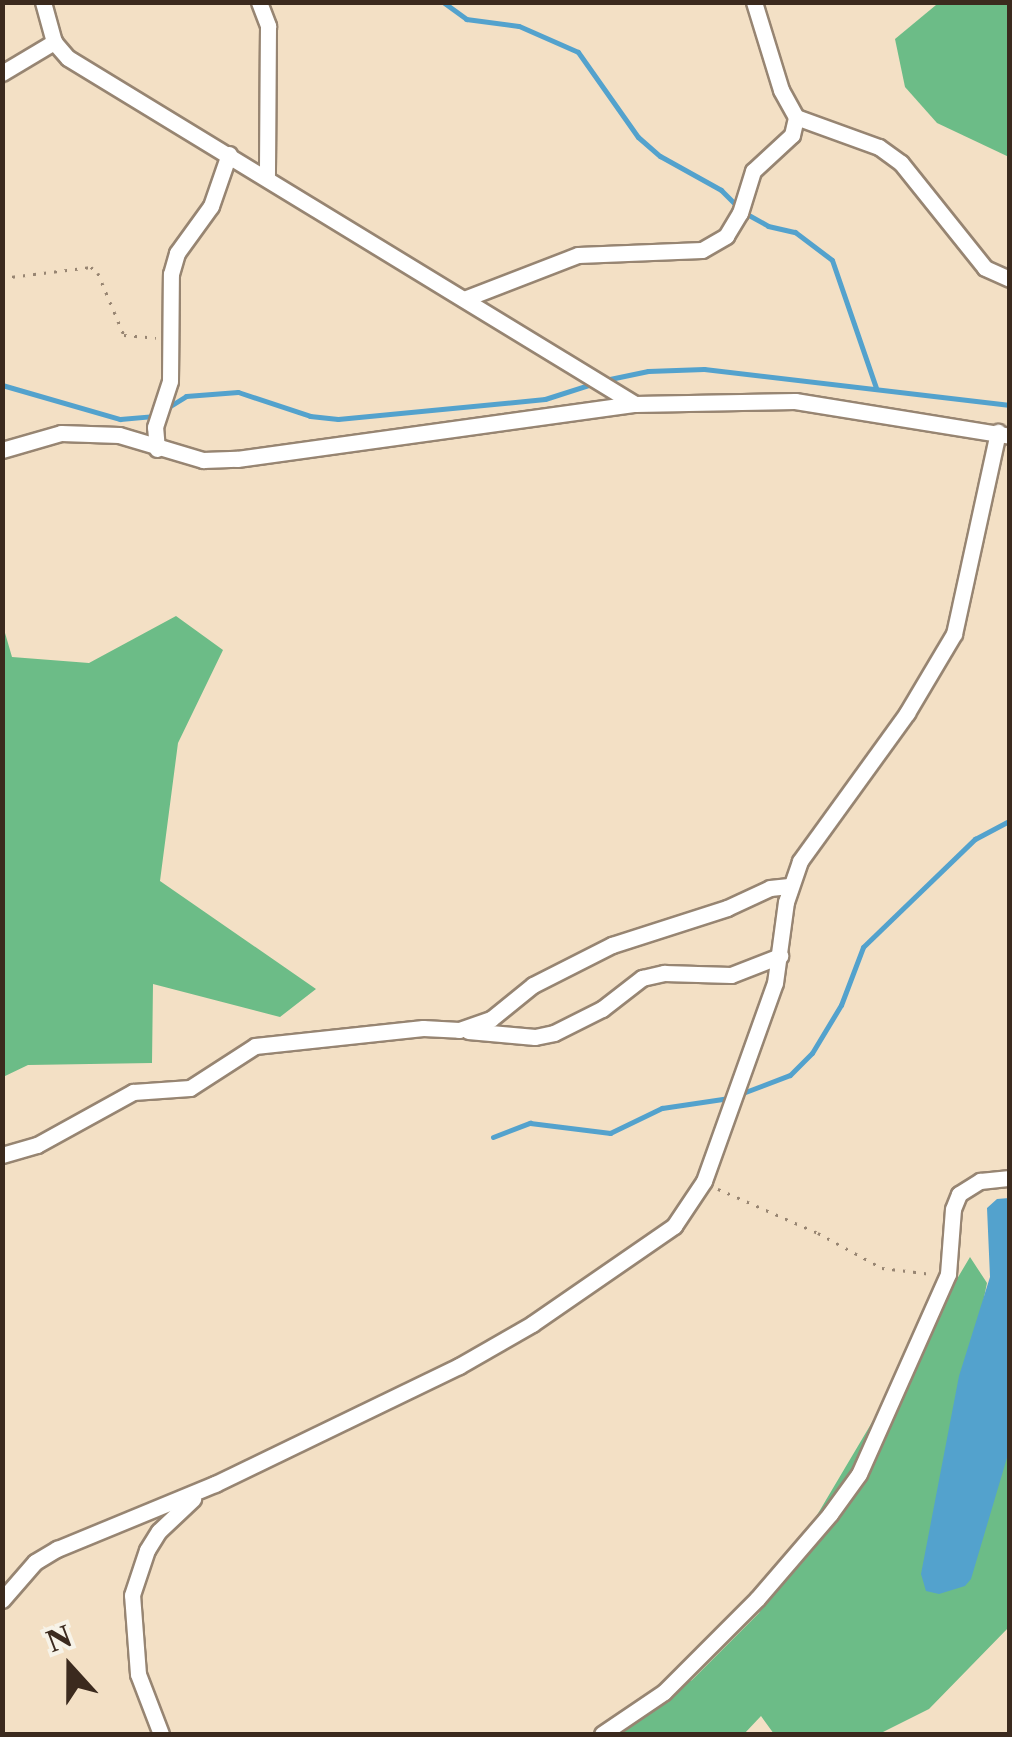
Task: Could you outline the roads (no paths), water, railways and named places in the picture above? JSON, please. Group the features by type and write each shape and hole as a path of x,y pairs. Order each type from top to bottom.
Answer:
{"street":[{"path":"43,2 54,42 68,58 635,404"},
{"path":"259,2 268,26 266,176"},
{"path":"464,299 578,254 702,250 726,236 740,213 754,170 792,135 796,117 781,90 754,2"},
{"path":"2,74 54,42"},
{"path":"796,117 879,146 901,163 985,268 1010,278"},
{"path":"157,449 155,427 170,381 171,274 177,253 211,206 229,154"},
{"path":"2,450 61,433 119,435 203,460 236,459 635,404 795,400 1004,434 954,634 907,713 800,861 789,886 775,983 704,1181 674,1226 532,1324 459,1366 215,1484 56,1549 35,1562 2,1600"},
{"path":"459,1030 491,1019 534,985 612,946 727,908 757,893 789,886"},
{"path":"2,1155 36,1145 132,1092 190,1088 254,1046 423,1028 535,1037 588,1017 642,978 664,973 731,975 780,956"},
{"path":"602,1734 664,1692 758,1600 830,1514 859,1474 948,1274 952,1208 959,1194 980,1181 1010,1178"},
{"path":"161,1734 138,1674 132,1595 147,1550 160,1531 183,1505 215,1484"}],"water":[{"path":"1009,1198 1009,1451 971,1579 965,1586 939,1594 926,1591 921,1574 959,1376 990,1277 987,1208 997,1199"}],"waterway":[{"path":"443,2 466,19 519,26 578,52 638,137 660,156 721,190 737,206"},
{"path":"745,213 768,226 795,232 832,260 876,388"},
{"path":"605,380 648,371 704,369 1010,405"},
{"path":"167,408 186,396 238,392 310,416 338,419 545,399 595,383"},
{"path":"2,385 120,419 153,416"},
{"path":"740,1094 790,1075 812,1053 841,1005 863,947 975,839 1010,820"},
{"path":"493,1137 530,1123 610,1133 662,1108 729,1098"}]}
